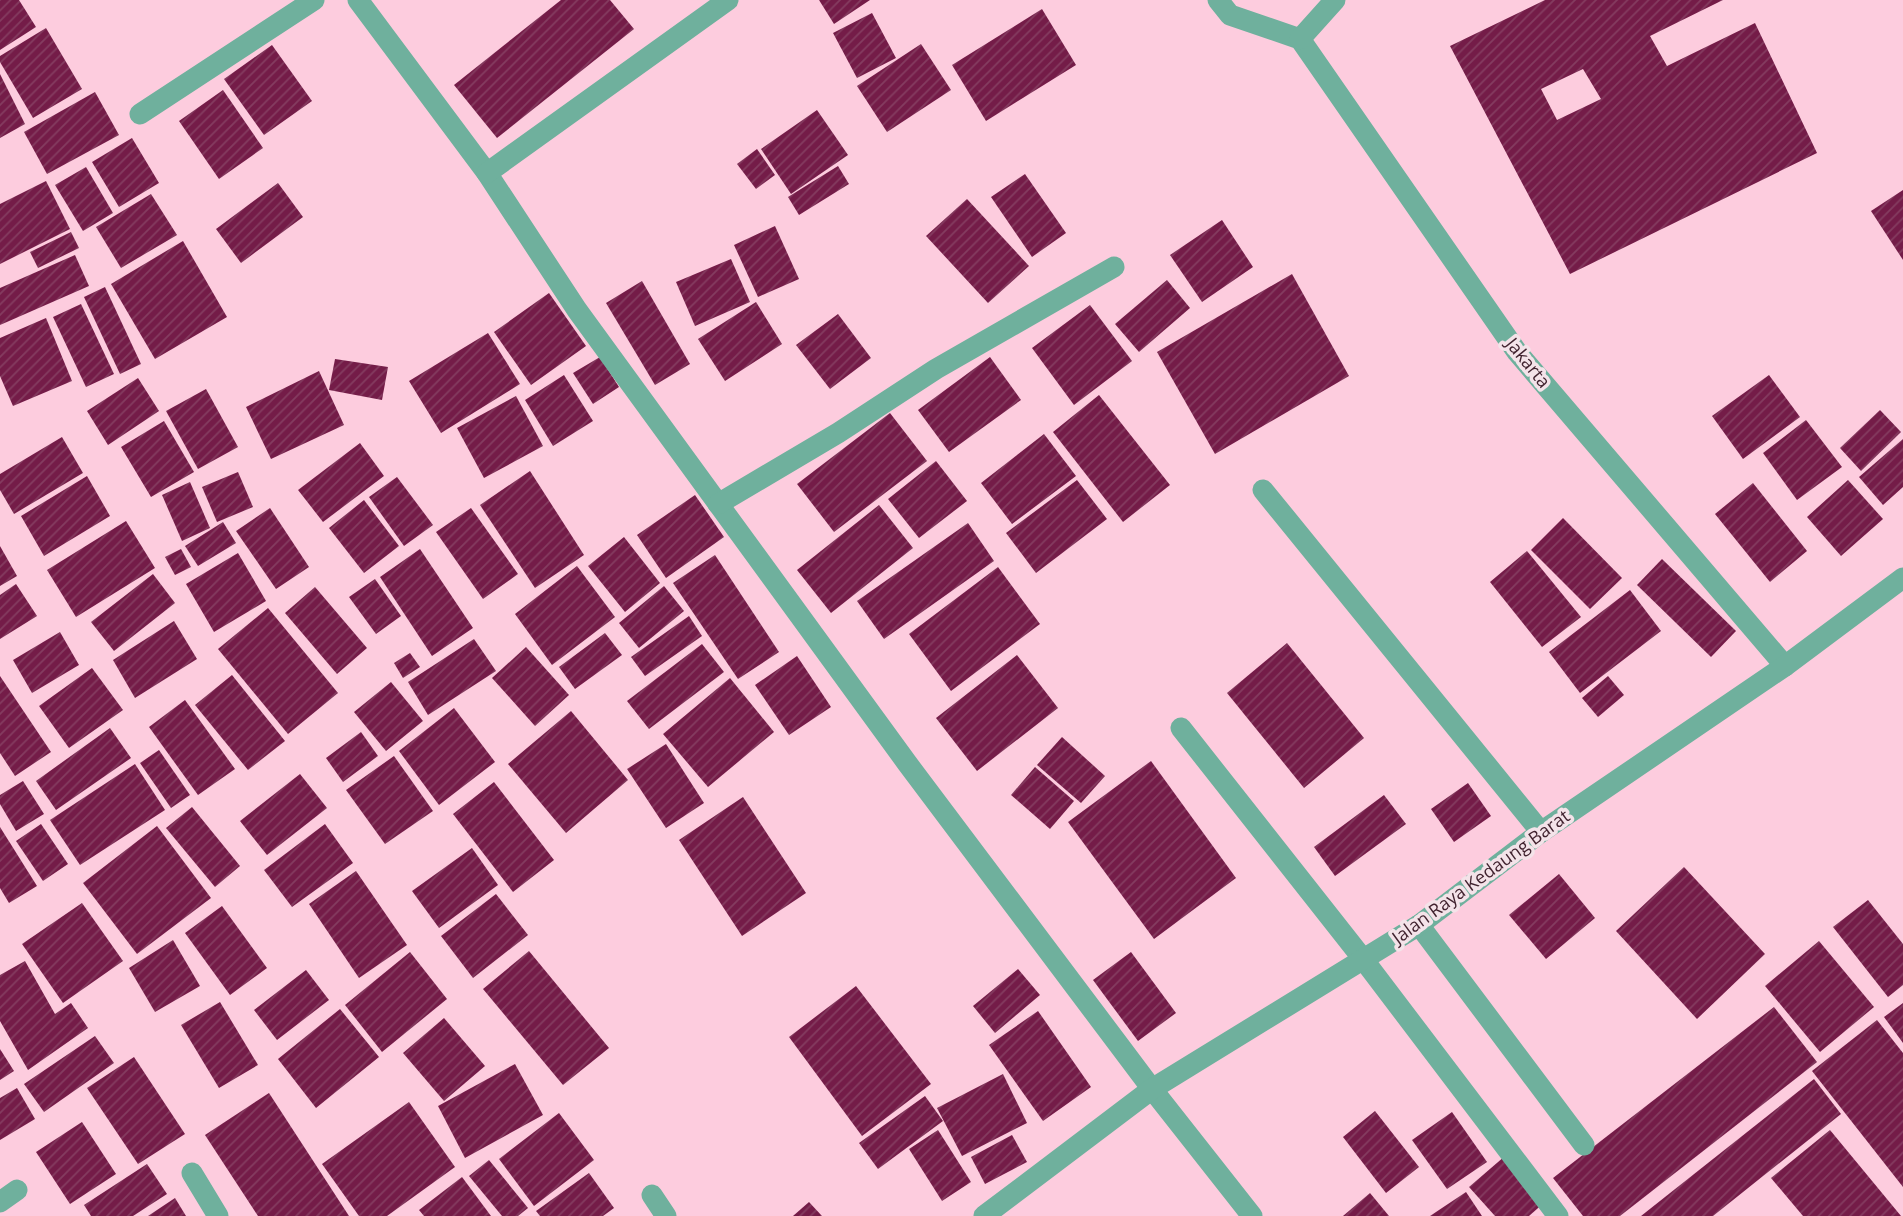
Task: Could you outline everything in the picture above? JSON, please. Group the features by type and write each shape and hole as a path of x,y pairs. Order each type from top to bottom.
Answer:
{"street":[{"path":"140,114 314,0"},
{"path":"358,0 487,173 577,310 906,763 1152,1089 1252,1216"},
{"path":"487,173 728,0"},
{"path":"1218,0 1230,15 1300,39 1335,0"},
{"name":"Jakarta","path":"1300,39 1517,352 1785,666"},
{"path":"718,504 838,433 936,369 1114,267"},
{"path":"1263,491 1541,832"},
{"name":"Jalan Raya Kedaung Barat","path":"984,1216 1152,1089 1419,925 1541,832 1785,666 1903,578"},
{"path":"1181,728 1363,959 1558,1216"},
{"path":"1419,925 1584,1145"},
{"path":"192,1173 218,1216"},
{"path":"652,1195 666,1216"}],"building":[{"path":"0,0 19,0 36,27 0,50"},
{"path":"561,0 610,0 634,29 497,138 454,85"},
{"path":"819,0 870,0 834,24"},
{"path":"1545,0 1723,0 1650,36 1667,66 1755,23 1817,153 1570,274 1450,46","holes":["1583,69 1601,99 1557,120 1541,89"]},
{"path":"1042,9 1076,65 986,121 952,65"},
{"path":"872,13 896,58 857,78 833,33"},
{"path":"46,28 82,89 33,118 0,62 0,56"},
{"path":"921,44 951,90 887,132 857,86"},
{"path":"272,45 312,101 264,135 224,79"},
{"path":"0,74 25,124 0,138"},
{"path":"223,90 263,148 219,179 179,121"},
{"path":"95,92 119,135 47,174 24,132"},
{"path":"817,110 848,155 791,194 761,149"},
{"path":"132,138 159,183 119,207 92,162"},
{"path":"757,149 775,175 756,189 737,164"},
{"path":"838,166 849,184 799,215 788,197"},
{"path":"86,167 113,213 83,231 55,185"},
{"path":"1025,174 1066,233 1032,257 991,197"},
{"path":"46,181 70,229 0,264 0,204"},
{"path":"278,183 303,217 241,263 216,229"},
{"path":"1903,190 1903,260 1871,211"},
{"path":"151,194 177,235 121,268 96,227"},
{"path":"967,199 1029,266 988,303 926,236"},
{"path":"1222,220 1253,267 1202,302 1170,255"},
{"path":"775,226 799,279 758,297 734,245"},
{"path":"71,232 79,248 38,268 30,252"},
{"path":"183,241 227,317 155,359 111,284"},
{"path":"75,255 89,286 0,325 0,288"},
{"path":"731,259 750,302 695,326 676,282"},
{"path":"1292,274 1349,376 1215,454 1157,352"},
{"path":"1167,280 1190,308 1139,352 1115,324"},
{"path":"642,281 690,364 655,385 606,303"},
{"path":"105,287 141,364 120,374 84,297"},
{"path":"549,293 586,346 531,385 494,332"},
{"path":"756,302 782,344 725,381 698,339"},
{"path":"81,304 114,374 86,387 53,317"},
{"path":"1090,305 1132,361 1074,405 1032,348"},
{"path":"838,314 871,358 830,389 796,345"},
{"path":"46,318 72,381 13,406 0,376 0,338"},
{"path":"488,333 520,384 441,433 409,381"},
{"path":"600,357 619,387 593,404 573,373"},
{"path":"990,357 1021,400 949,452 918,410"},
{"path":"335,359 388,367 382,400 329,390"},
{"path":"319,371 344,425 271,459 246,407"},
{"path":"564,375 593,421 553,446 525,400"},
{"path":"1769,375 1800,417 1743,459 1712,416"},
{"path":"138,378 159,411 108,445 87,411"},
{"path":"206,389 238,447 198,469 166,411"},
{"path":"1099,395 1170,485 1123,522 1053,432"},
{"path":"516,396 543,446 484,478 457,428"},
{"path":"1880,410 1901,432 1861,471 1840,448"},
{"path":"890,413 927,461 834,532 797,484"},
{"path":"1806,420 1842,467 1797,500 1763,453"},
{"path":"164,421 194,472 151,497 121,447"},
{"path":"1044,434 1076,476 1012,524 981,483"},
{"path":"62,437 83,473 14,514 0,490 0,474"},
{"path":"1903,439 1903,487 1883,505 1859,477"},
{"path":"360,443 384,476 323,522 298,490"},
{"path":"936,461 967,501 919,538 888,499"},
{"path":"530,471 584,555 535,588 480,505"},
{"path":"238,472 253,507 217,522 202,487"},
{"path":"87,476 110,516 44,556 21,516"},
{"path":"397,477 433,525 404,546 369,497"},
{"path":"1077,480 1107,519 1036,573 1006,533"},
{"path":"1848,480 1883,519 1841,556 1807,517"},
{"path":"190,482 210,528 182,541 162,495"},
{"path":"1753,483 1807,551 1770,582 1715,514"},
{"path":"695,495 724,537 666,578 637,535"},
{"path":"364,500 399,546 364,573 329,528"},
{"path":"879,505 913,548 831,613 797,570"},
{"path":"270,508 309,567 276,589 236,531"},
{"path":"471,508 518,574 483,599 436,532"},
{"path":"1563,518 1622,578 1590,609 1531,550"},
{"path":"126,521 155,568 76,617 47,570"},
{"path":"223,522 236,543 198,566 185,546"},
{"path":"968,523 994,561 884,639 857,601"},
{"path":"624,537 660,583 625,612 588,566"},
{"path":"0,546 17,576 0,586"},
{"path":"181,549 191,567 175,575 165,557"},
{"path":"420,549 473,628 432,656 380,577"},
{"path":"1527,551 1581,617 1542,647 1490,582"},
{"path":"238,553 266,601 214,632 186,584"},
{"path":"715,555 779,652 738,679 673,583"},
{"path":"1662,559 1736,631 1711,657 1637,585"},
{"path":"577,566 615,617 552,665 515,614"},
{"path":"998,567 1040,624 951,691 909,634"},
{"path":"153,574 175,603 114,651 91,622"},
{"path":"375,579 401,616 376,634 349,597"},
{"path":"16,584 37,616 0,639 0,595"},
{"path":"664,586 684,611 639,648 619,623"},
{"path":"315,587 367,648 337,674 285,613"},
{"path":"1630,590 1661,631 1580,693 1549,652"},
{"path":"268,608 338,693 288,734 218,649"},
{"path":"689,616 702,636 645,676 631,657"},
{"path":"174,621 197,659 135,698 113,660"},
{"path":"60,632 79,665 32,693 13,660"},
{"path":"605,633 622,655 575,689 559,667"},
{"path":"474,639 496,671 428,715 408,682"},
{"path":"1287,643 1364,738 1304,788 1227,693"},
{"path":"702,644 724,672 649,729 627,701"},
{"path":"526,647 569,695 535,726 492,678"},
{"path":"410,653 420,667 403,678 394,663"},
{"path":"1017,655 1058,708 977,771 936,718"},
{"path":"797,656 831,707 789,735 755,685"},
{"path":"92,668 123,710 69,748 39,706"},
{"path":"232,675 285,741 248,770 195,705"},
{"path":"0,676 51,752 15,776 0,753"},
{"path":"1608,676 1624,695 1598,717 1582,698"},
{"path":"730,678 774,732 708,787 663,734"},
{"path":"391,682 423,721 386,751 354,712"},
{"path":"185,700 235,769 198,795 149,727"},
{"path":"454,708 495,762 439,805 399,751"},
{"path":"571,711 628,780 566,833 508,764"},
{"path":"110,728 131,758 56,810 36,781"},
{"path":"361,732 378,756 343,782 326,758"},
{"path":"1062,737 1105,776 1081,803 1037,765"},
{"path":"666,744 704,803 666,828 627,769"},
{"path":"159,750 190,795 171,808 140,763"},
{"path":"394,756 433,811 385,844 346,790"},
{"path":"1151,761 1236,878 1154,939 1068,822"},
{"path":"135,764 165,810 80,865 50,820"},
{"path":"1035,767 1074,801 1050,829 1011,795"},
{"path":"300,774 327,808 267,855 240,821"},
{"path":"23,781 44,814 16,831 0,804 0,795"},
{"path":"494,782 554,860 513,892 453,814"},
{"path":"1468,783 1491,816 1454,842 1431,809"},
{"path":"1384,795 1406,824 1335,876 1314,847"},
{"path":"743,797 806,893 742,936 679,840"},
{"path":"192,807 240,866 215,887 166,828"},
{"path":"41,824 68,864 43,881 16,841"},
{"path":"325,824 353,863 292,907 264,870"},
{"path":"157,826 211,898 137,954 83,883"},
{"path":"0,827 37,886 9,903 0,888"},
{"path":"472,848 498,885 439,928 412,891"},
{"path":"1684,867 1765,954 1697,1019 1616,931"},
{"path":"356,871 407,945 359,978 309,904"},
{"path":"1559,874 1595,918 1546,959 1509,915"},
{"path":"496,894 528,935 473,978 441,936"},
{"path":"1868,900 1903,944 1903,985 1888,997 1833,927"},
{"path":"82,903 123,961 63,1003 22,944"},
{"path":"222,906 267,968 230,995 185,933"},
{"path":"173,940 200,986 155,1012 129,968"},
{"path":"1819,941 1874,1007 1820,1052 1765,986"},
{"path":"529,951 609,1048 563,1085 483,989"},
{"path":"410,952 447,999 382,1052 345,1005"},
{"path":"1131,952 1176,1013 1138,1041 1093,980"},
{"path":"25,961 55,1014 71,1003 88,1028 28,1070 0,1021 0,975"},
{"path":"1018,969 1040,995 995,1033 973,1006"},
{"path":"306,970 329,1000 277,1040 254,1010"},
{"path":"856,986 931,1084 862,1136 789,1037"},
{"path":"220,1002 258,1065 219,1088 181,1025"},
{"path":"1903,1003 1903,1043 1884,1017"},
{"path":"1774,1007 1817,1062 1620,1216 1583,1216 1553,1178"},
{"path":"340,1009 379,1057 316,1108 278,1059"},
{"path":"1038,1011 1091,1087 1043,1121 989,1045"},
{"path":"444,1018 485,1066 444,1101 403,1053"},
{"path":"1877,1020 1903,1053 1903,1187 1812,1071"},
{"path":"95,1036 114,1063 44,1112 24,1084"},
{"path":"0,1049 14,1071 0,1080"},
{"path":"134,1057 185,1134 138,1164 87,1088"},
{"path":"515,1064 543,1115 465,1158 438,1106"},
{"path":"1003,1074 1027,1123 962,1156 937,1108"},
{"path":"1814,1079 1841,1114 1713,1216 1641,1216"},
{"path":"17,1088 35,1119 0,1140 0,1098"},
{"path":"269,1093 349,1216 258,1216 205,1135"},
{"path":"925,1096 943,1121 878,1169 859,1143"},
{"path":"409,1102 455,1167 387,1216 359,1216 322,1164"},
{"path":"1375,1111 1419,1167 1386,1193 1343,1137"},
{"path":"1452,1112 1487,1162 1447,1189 1412,1140"},
{"path":"559,1113 594,1160 534,1206 499,1159"},
{"path":"82,1122 116,1174 70,1204 36,1152"},
{"path":"938,1130 971,1182 942,1201 909,1149"},
{"path":"1830,1130 1901,1216 1803,1216 1771,1178"},
{"path":"1012,1135 1027,1162 985,1184 971,1157"},
{"path":"1505,1156 1546,1201 1529,1216 1495,1216 1469,1187"},
{"path":"489,1160 528,1208 518,1216 502,1216 469,1176"},
{"path":"147,1164 167,1194 133,1216 91,1216 84,1205"},
{"path":"589,1173 614,1208 603,1216 540,1216 536,1211"},
{"path":"462,1177 491,1216 424,1216 419,1210"},
{"path":"1466,1192 1482,1216 1430,1216"},
{"path":"1370,1193 1389,1216 1343,1216"},
{"path":"175,1198 186,1216 148,1216"},
{"path":"809,1202 822,1216 793,1216"}]}
